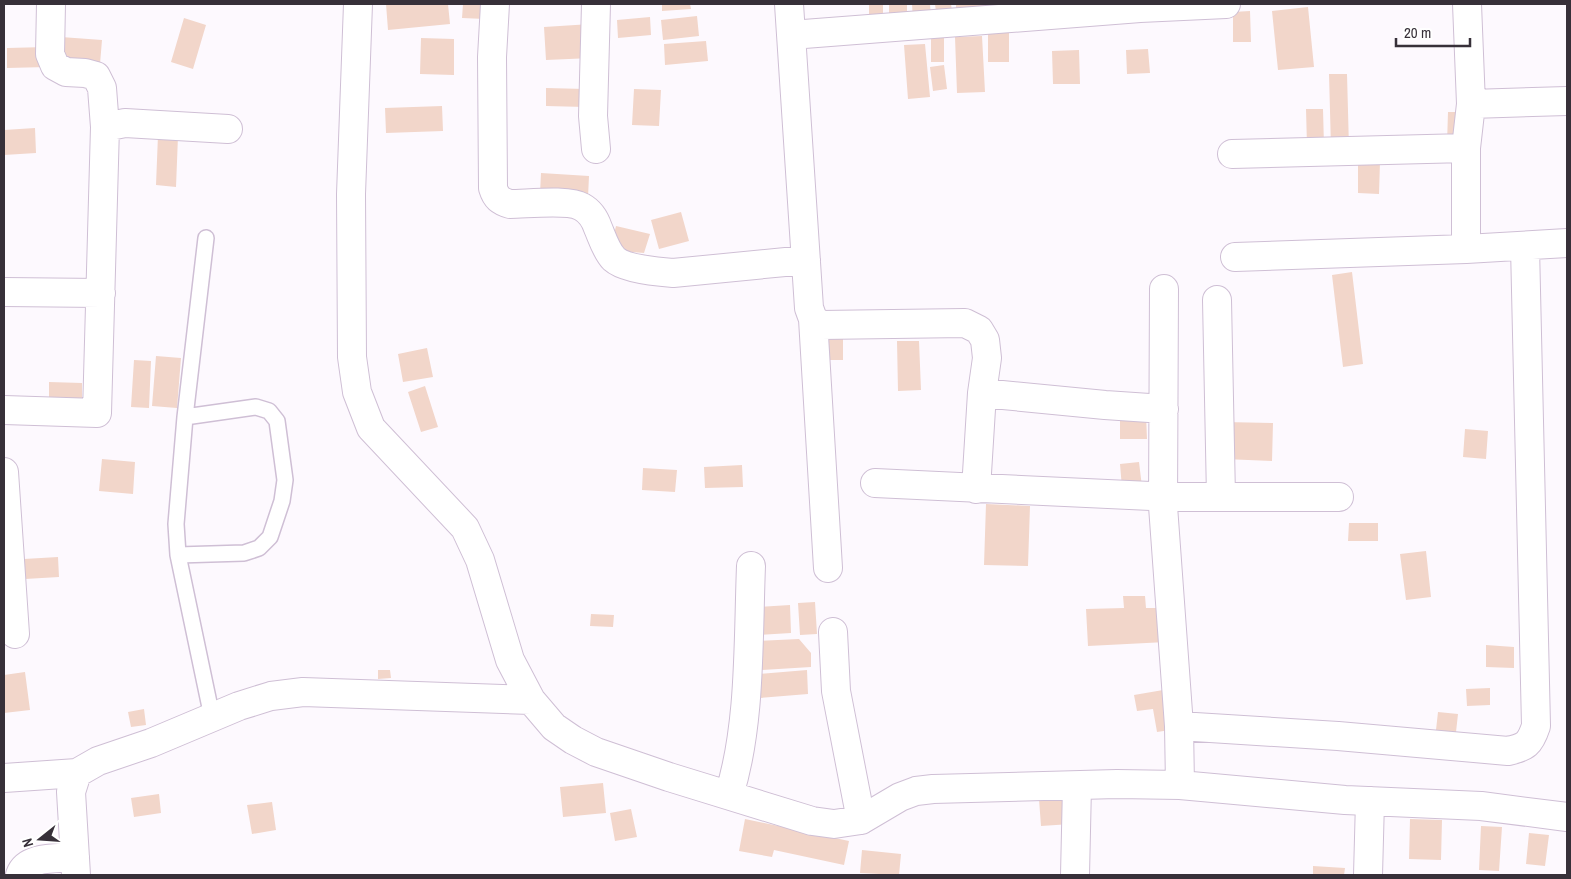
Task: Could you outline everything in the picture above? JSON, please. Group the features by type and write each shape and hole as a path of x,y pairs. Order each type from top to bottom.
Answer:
{"street":[{"path":"4,410 97,413 105,127 102,88 96,76 85,73 66,72 55,66 50,54 51,4"},
{"path":"358,4 351,194 352,357 357,392 371,428 465,528 480,560 510,660 531,700 554,727 573,740 596,752 734,778 812,820 834,824 861,820 900,797 916,791 1117,784 1180,786 1370,801 1481,806 1567,817"},
{"path":"495,4 492,57 493,188 495,195 501,202 510,204 573,203 583,207 594,216 607,248 614,259 622,264 655,272 673,273 806,260"},
{"path":"596,4 592,116 596,149"},
{"path":"789,4 809,308 813,319 828,568"},
{"path":"792,35 956,13 1226,4"},
{"path":"1466,4 1471,104 1466,148 1466,249"},
{"path":"1471,104 1567,102"},
{"path":"105,127 125,123 228,129"},
{"path":"1232,154 1466,148"},
{"path":"1235,257 1525,247 1567,243"},
{"path":"1179,741 1338,736 1508,751 1521,748 1531,740 1536,726 1525,247"},
{"path":"1164,289 1164,496 1180,786"},
{"path":"4,292 101,293"},
{"path":"1217,300 1221,497"},
{"path":"813,319 821,325 965,323 979,330 985,340 987,358 982,393 976,489"},
{"path":"982,393 1164,409"},
{"path":"4,472 15,634"},
{"path":"875,483 1092,495 1339,497"},
{"path":"734,778 745,695 750,566"},
{"path":"833,632 836,691 861,820"},
{"path":"4,778 77,774 98,761 151,743 239,706 271,696 303,692 531,700"},
{"path":"20,875 22,870 32,861 76,866 71,792 77,774"},
{"path":"1075,875 1077,786"},
{"path":"1368,875 1370,801"}],"lane":[{"path":"206,238 185,418 176,524 178,555 212,717"},
{"path":"178,555 244,553 259,548 270,537 282,501 285,480 277,421 269,411 256,407 185,418"}],"building":[{"path":"386,4 448,4 450,24 388,30"},
{"path":"463,4 486,4 485,19 462,18"},
{"path":"662,4 690,4 691,9 662,11"},
{"path":"869,4 883,4 883,21 869,21"},
{"path":"889,4 907,4 907,18 889,18"},
{"path":"912,4 930,4 931,19 913,20"},
{"path":"935,4 951,4 952,11 936,12"},
{"path":"956,4 999,4 999,13 956,14"},
{"path":"1308,7 1314,67 1278,70 1272,11"},
{"path":"1250,11 1251,42 1233,42 1233,12"},
{"path":"697,16 699,36 663,40 661,20"},
{"path":"650,17 651,35 618,38 617,20"},
{"path":"184,18 206,25 193,69 171,62"},
{"path":"591,24 592,58 546,60 544,27"},
{"path":"988,33 1009,33 1009,62 988,62"},
{"path":"931,36 944,36 944,62 931,62"},
{"path":"982,36 985,92 957,93 955,37"},
{"path":"61,37 102,40 100,64 60,61"},
{"path":"421,38 454,39 454,75 420,74"},
{"path":"706,41 708,61 665,65 664,44"},
{"path":"925,44 930,97 908,99 904,45"},
{"path":"47,47 47,67 7,68 7,48"},
{"path":"1148,49 1150,73 1127,74 1126,50"},
{"path":"1079,50 1080,84 1053,84 1052,51"},
{"path":"944,65 947,89 933,91 930,67"},
{"path":"1329,74 1347,74 1349,148 1331,148"},
{"path":"546,88 585,89 585,107 546,106"},
{"path":"634,89 661,90 659,126 632,125"},
{"path":"442,106 443,131 386,133 385,108"},
{"path":"1306,109 1323,109 1324,146 1307,146"},
{"path":"1448,112 1459,112 1458,144 1447,144"},
{"path":"35,128 36,153 4,155 4,130"},
{"path":"158,135 178,136 176,187 156,185"},
{"path":"1358,161 1380,162 1379,194 1358,193"},
{"path":"541,173 589,176 588,197 540,194"},
{"path":"681,212 689,241 659,249 651,220"},
{"path":"616,226 650,234 644,253 610,250"},
{"path":"1352,272 1363,364 1343,367 1332,275"},
{"path":"822,338 843,338 843,360 822,360"},
{"path":"897,341 919,341 921,390 898,391"},
{"path":"427,348 433,377 403,382 398,354"},
{"path":"156,356 181,358 177,408 152,406"},
{"path":"134,360 151,361 149,408 131,407"},
{"path":"49,382 82,383 82,401 49,400"},
{"path":"425,386 438,427 421,432 408,392"},
{"path":"1146,415 1147,439 1120,439 1120,416"},
{"path":"1225,422 1273,423 1272,461 1224,459"},
{"path":"1465,429 1488,431 1486,459 1463,457"},
{"path":"102,459 135,462 133,494 99,491"},
{"path":"1139,462 1142,487 1122,488 1120,464"},
{"path":"742,465 743,487 705,488 704,467"},
{"path":"643,468 677,470 675,492 642,490"},
{"path":"986,504 1030,506 1028,566 984,565"},
{"path":"1349,523 1378,523 1378,541 1348,541"},
{"path":"1426,551 1431,597 1406,600 1400,554"},
{"path":"58,557 59,577 25,579 24,559"},
{"path":"1123,596 1145,596 1146,608 1165,608 1166,642 1088,646 1086,609 1124,608"},
{"path":"815,602 817,634 800,635 798,603"},
{"path":"790,605 791,633 758,635 756,607"},
{"path":"591,614 614,615 613,627 590,626"},
{"path":"799,639 811,653 811,667 761,670 759,641"},
{"path":"1486,645 1514,647 1514,668 1486,667"},
{"path":"378,670 390,670 391,678 378,679"},
{"path":"807,670 808,694 760,698 758,674"},
{"path":"25,672 30,710 4,713 4,675"},
{"path":"1490,688 1490,705 1467,706 1466,689"},
{"path":"1169,689 1177,729 1157,732 1153,709 1137,711 1134,695"},
{"path":"144,709 146,725 131,727 128,712"},
{"path":"1438,712 1458,714 1455,741 1435,739"},
{"path":"603,783 606,813 563,817 560,787"},
{"path":"159,794 161,813 134,817 131,798"},
{"path":"1070,798 1071,824 1041,826 1039,799"},
{"path":"272,802 276,830 252,834 247,805"},
{"path":"631,809 637,837 615,841 610,813"},
{"path":"745,819 849,841 844,865 774,850 772,857 739,851"},
{"path":"1410,819 1442,820 1441,860 1409,859"},
{"path":"1481,826 1502,827 1499,871 1479,870"},
{"path":"1529,833 1549,835 1545,866 1526,864"},
{"path":"862,850 901,854 899,875 860,873"},
{"path":"1313,866 1345,868 1344,875 1313,875"}]}
